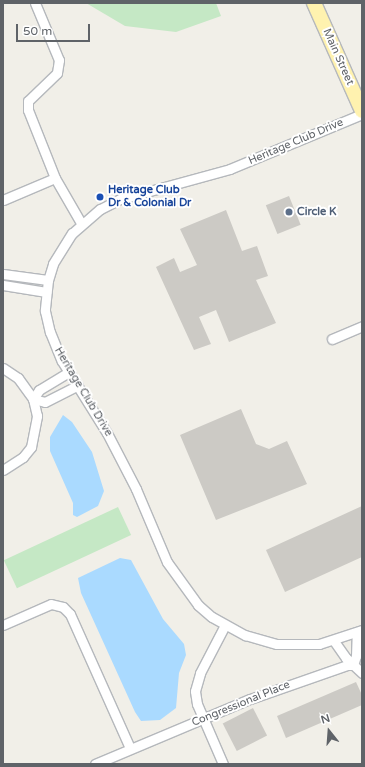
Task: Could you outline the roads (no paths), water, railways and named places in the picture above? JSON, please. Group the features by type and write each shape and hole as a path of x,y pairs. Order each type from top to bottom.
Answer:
{"main road":[{"name":"Main Street","path":"314,3 362,112"}],"street":[{"path":"34,3 59,60 57,73 28,101 28,110 55,178 81,223"},
{"name":"Heritage Club Drive","path":"360,631 334,641 296,646 277,644 245,635 225,625 198,605 175,576 136,489 107,433 57,352 47,324 46,292 48,280 65,244 81,223 120,199 230,169 362,112"},
{"path":"3,200 55,178"},
{"path":"3,274 48,280"},
{"path":"3,285 46,292"},
{"path":"332,339 362,326"},
{"path":"3,368 18,378 33,399 37,416 32,447 24,457 3,470"},
{"path":"33,399 39,390 69,372"},
{"path":"33,399 44,402 78,385"},
{"path":"3,624 51,604 63,607 70,614 130,748"},
{"path":"223,764 202,717 195,691 200,673 225,625"},
{"path":"353,665 360,631"},
{"path":"334,641 353,665 362,673"},
{"name":"Congressional Place","path":"95,764 130,748 142,746 202,717 347,665 353,665"}],"water":[{"path":"63,415 72,422 92,452 104,491 98,506 77,517 73,515 73,503 50,451 50,437"},
{"path":"120,558 131,560 163,619 184,644 186,655 179,673 176,708 160,720 141,721 135,712 81,593 78,578"}],"place":[{"name":"Heritage Club Dr & Colonial Dr","path":"100,197"},
{"name":"Circle K","path":"289,212"}]}
